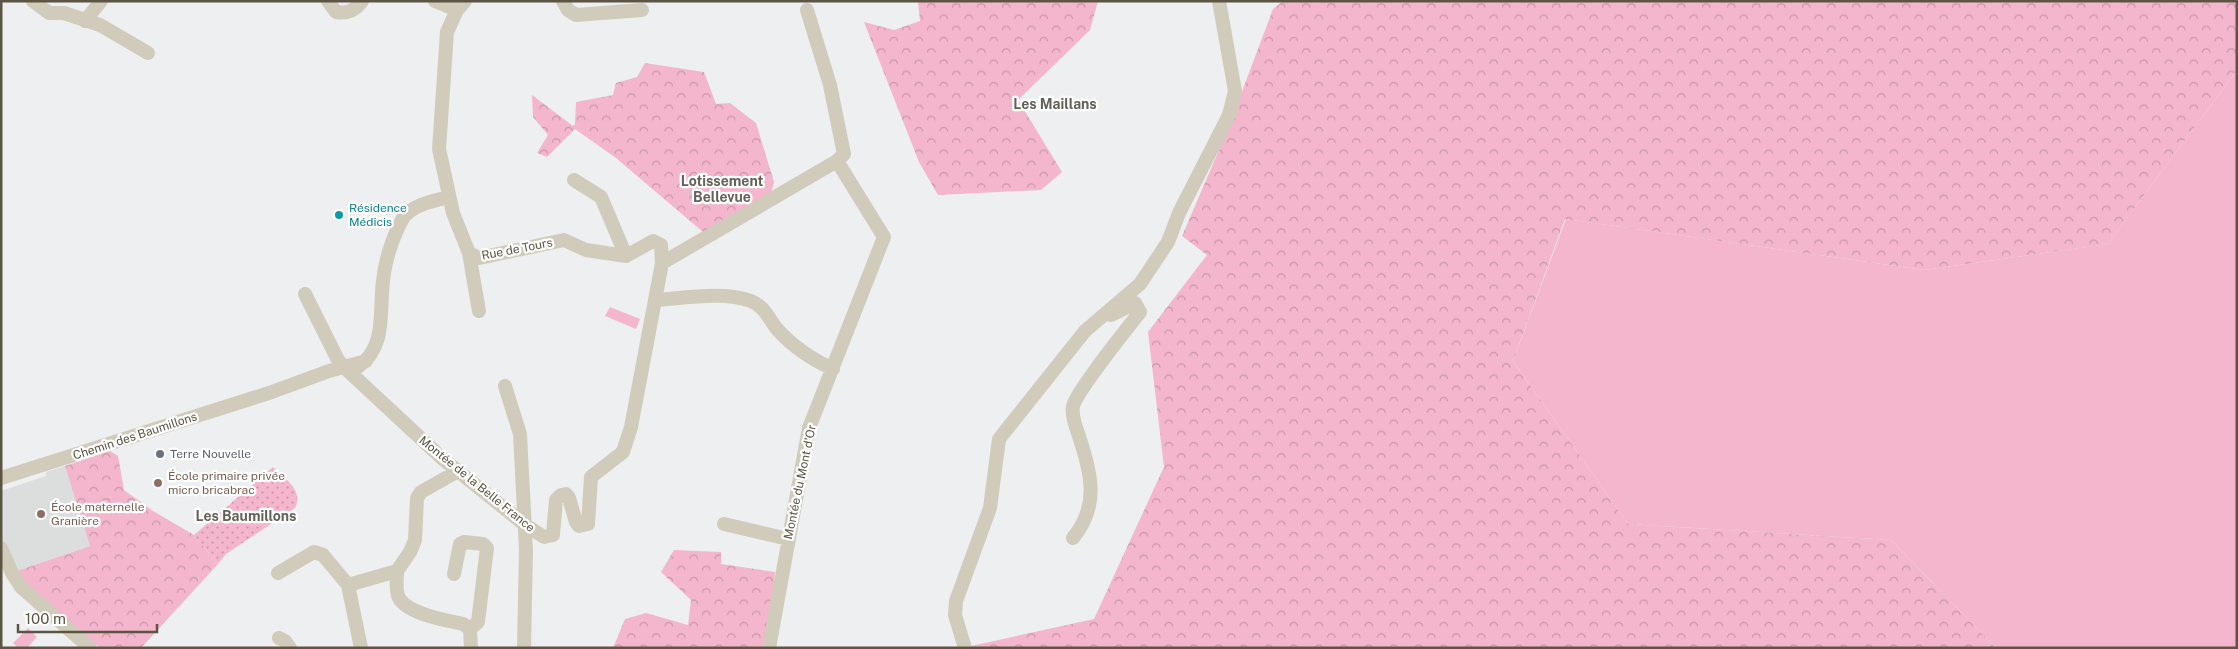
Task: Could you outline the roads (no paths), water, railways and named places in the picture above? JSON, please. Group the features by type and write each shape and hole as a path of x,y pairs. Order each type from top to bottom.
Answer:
{"street":[{"path":"33,1 49,12 64,13 100,25 148,53"},
{"path":"85,21 101,1"},
{"path":"328,1 336,12 345,14 358,7 362,1"},
{"path":"435,1 461,6"},
{"path":"563,1 568,10 576,15 642,10"},
{"path":"965,648 956,622 956,601 990,508 999,439 1085,331 1140,284 1163,249 1179,212 1230,115 1235,91 1220,1"},
{"name":"Rue de Tours","path":"461,6 447,32 439,149 453,213 470,253 479,258 564,240 586,250 626,256"},
{"path":"574,180 601,197 626,256 653,240 661,246 662,263 837,161 844,154 843,148 830,85 807,10"},
{"name":"Montée du Mont d'Or","path":"769,648 809,428 884,238 837,161"},
{"name":"Chemin des Baumillons","path":"1,478 347,370 366,361 376,347 380,334 384,269 400,224 408,212 449,197"},
{"path":"470,253 479,311"},
{"name":"Montée de la Belle France","path":"306,294 338,360 347,370 443,459 524,524 544,537 553,534 556,500 558,497 566,494 576,522 580,526 588,524 591,477 623,452 631,428 662,263"},
{"path":"656,300 735,296 753,302 765,310 776,328 802,353 833,369"},
{"path":"1073,538 1083,525 1092,494 1088,465 1075,425 1073,406 1085,386 1140,312 1135,303 1111,315 1077,341"},
{"path":"505,386 520,434 526,550 524,648"},
{"path":"440,480 444,468 443,459"},
{"path":"458,471 440,480 422,492 417,498 415,540 410,552 397,571 397,590 399,598 408,608 463,624 470,629"},
{"path":"724,524 788,539"},
{"path":"454,574 460,544 464,542 483,544 487,548 478,622 470,629"},
{"path":"1,548 12,573 21,587 90,648"},
{"path":"278,572 314,552 323,555 348,585 361,648"},
{"path":"348,585 397,571"},
{"path":"470,629 471,648"},
{"path":"278,638 286,641 290,648"}],"place":[{"name":"Résidence Médicis","path":"339,215"},
{"name":"Terre Nouvelle","path":"160,454"},
{"name":"École primaire privée micro bricabrac","path":"158,483"},
{"name":"École maternelle Granière","path":"41,514"}],"district":[{"name":"Les Maillans","path":"1055,104"},
{"name":"Lotissement Bellevue","path":"722,190"},
{"name":"Les Baumillons","path":"246,516"}]}
